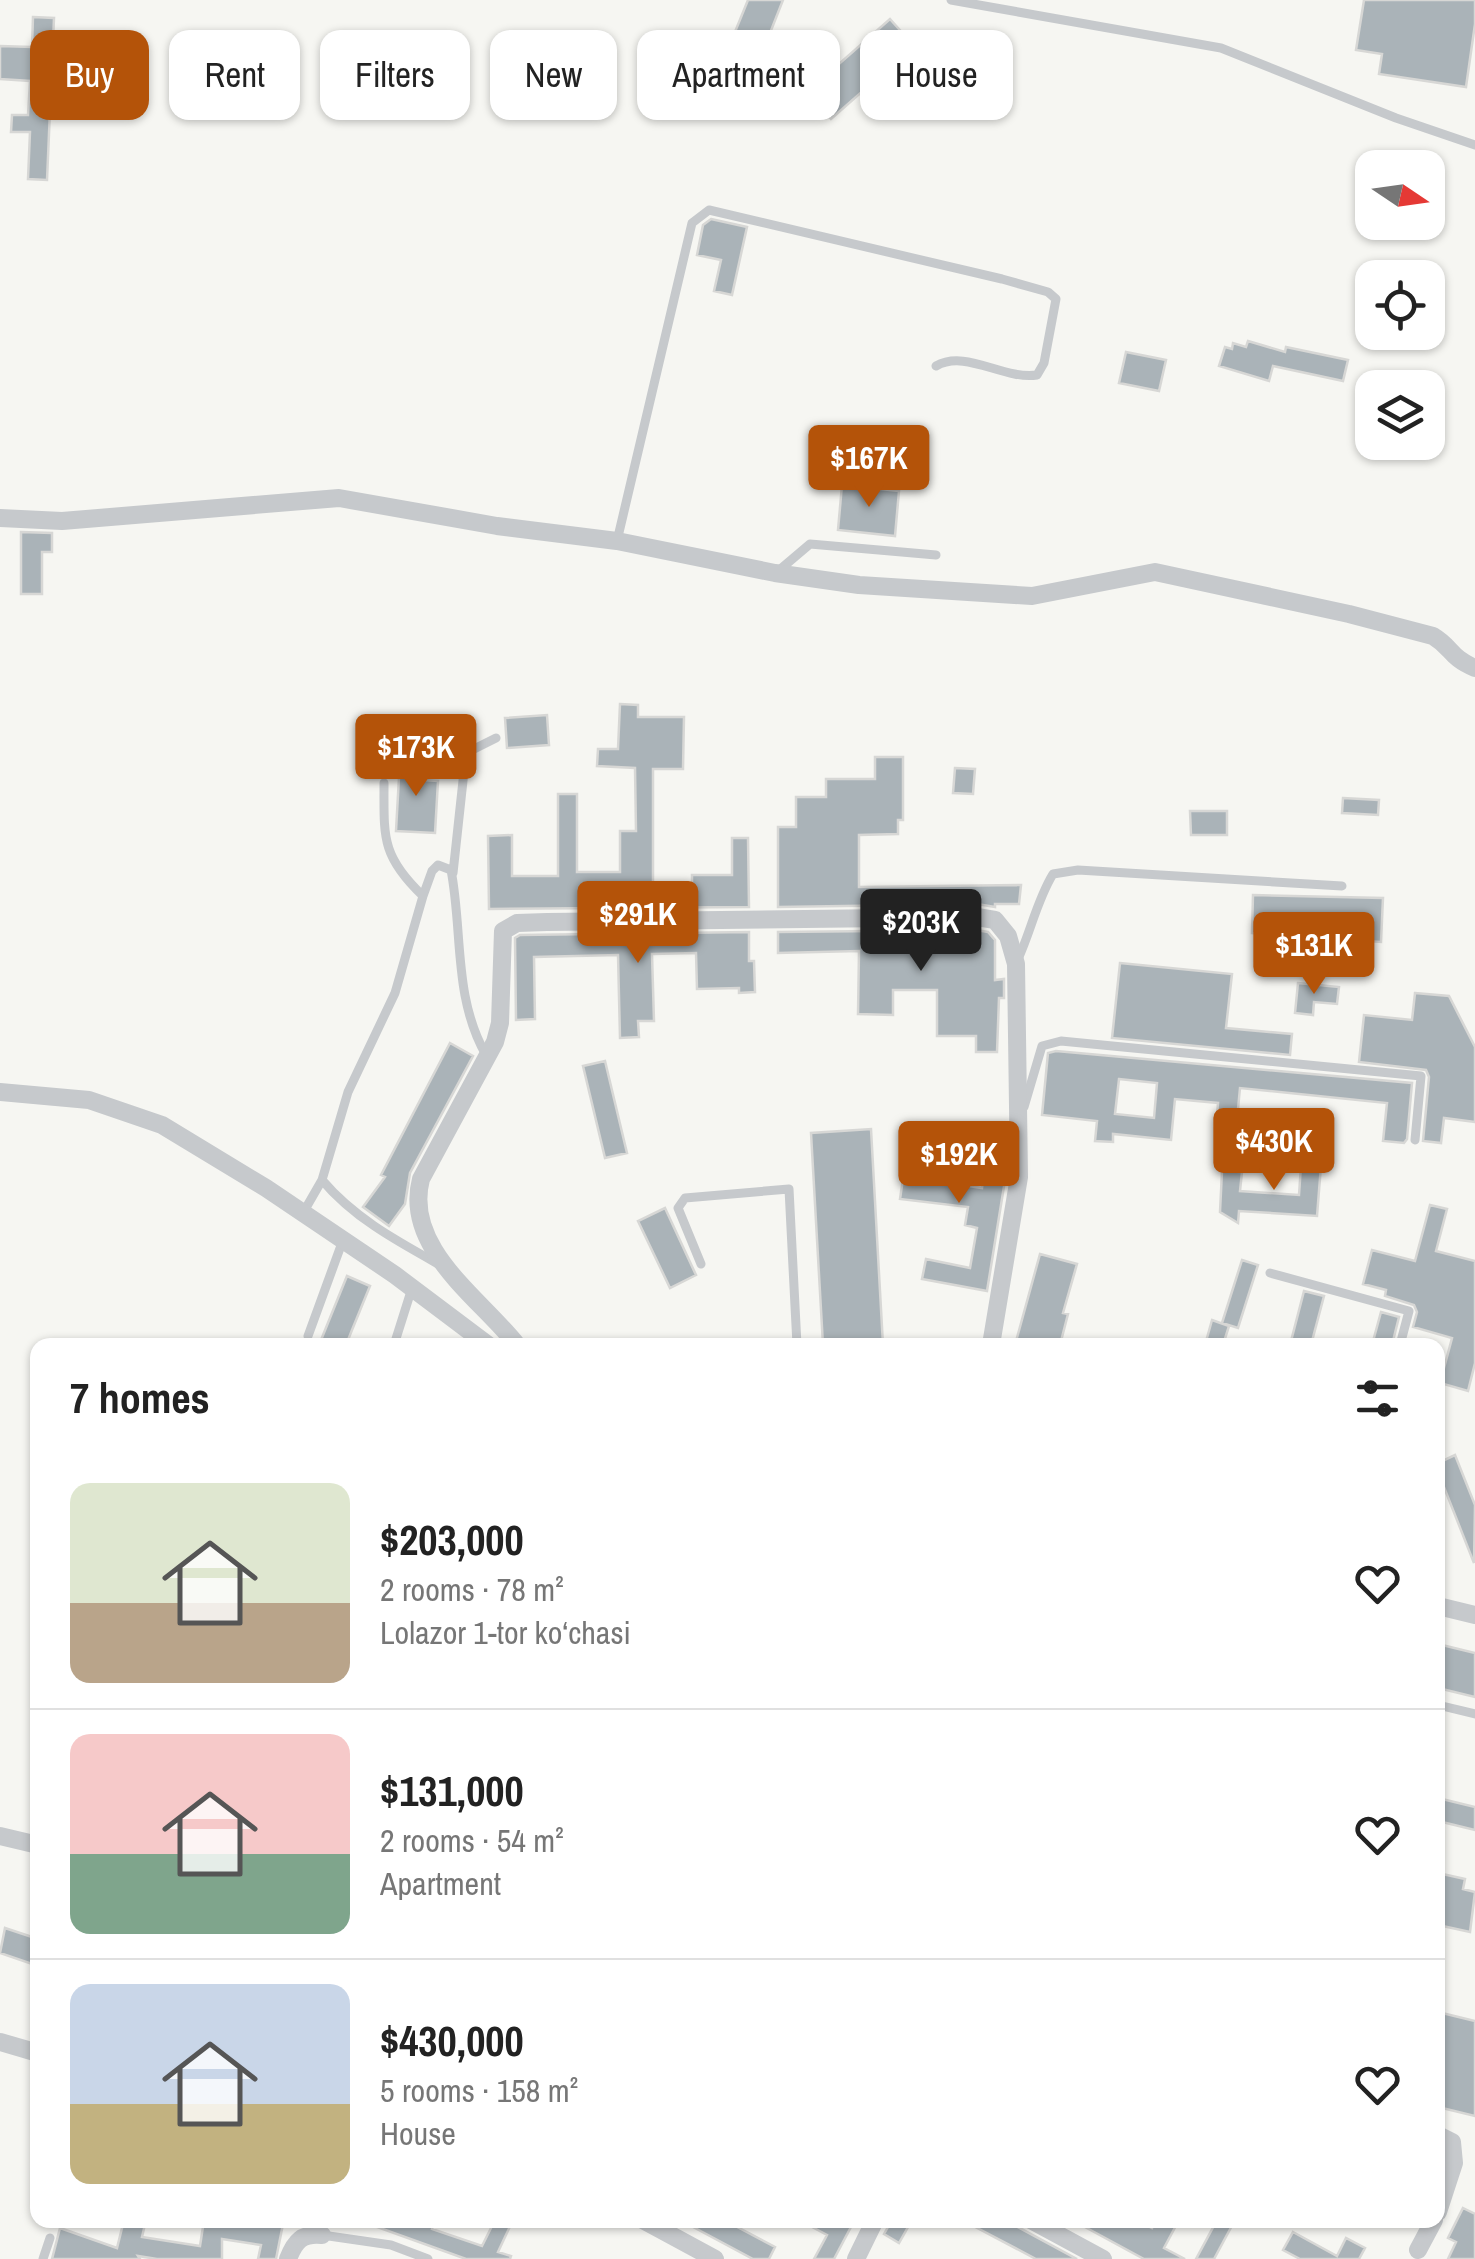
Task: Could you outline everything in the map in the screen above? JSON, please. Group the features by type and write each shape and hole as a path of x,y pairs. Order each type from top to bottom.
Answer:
{"street":[{"path":"0,518 62,521 340,498 497,526 616,541 775,573 859,585 1032,596 1154,572 1433,636 1445,643 1453,657 1475,668"},
{"path":"511,1338 448,1270 424,1230 416,1200 422,1179 487,1057 500,1023 503,930 518,922 978,917 995,920 1008,936 1016,964 1019,1177 993,1338"},
{"path":"0,1092 89,1100 162,1126 343,1240 479,1338"},
{"path":"1445,1608 1475,1616"},
{"path":"0,1836 30,1843"},
{"path":"0,2042 30,2050"},
{"path":"1445,2138 1452,2142 1454,2163 1445,2191"},
{"path":"658,2228 715,2259"},
{"path":"856,2259 871,2228"},
{"path":"1046,2228 1103,2259"},
{"path":"1418,2250 1430,2228"},
{"path":"288,2259 297,2240 309,2234 322,2234"}],"lane":[{"path":"951,0 1221,48 1396,118 1475,144"},
{"path":"616,541 692,223 709,210 1002,279 1048,292 1056,299 1044,363 1037,375 1024,377 960,361 947,360 936,366"},
{"path":"775,573 810,544 936,555"},
{"path":"487,1057 474,1034 461,978 453,876 466,753 496,738"},
{"path":"384,783 384,840 402,875 422,896"},
{"path":"302,1213 322,1180 348,1092 395,994 432,872 438,866 451,870 453,876"},
{"path":"1016,964 1034,925 1042,891 1053,874 1078,870 1342,886"},
{"path":"1019,1130 1042,1046 1061,1041 1421,1076 1415,1140"},
{"path":"322,1180 337,1198 383,1233 448,1270"},
{"path":"702,1264 678,1208 685,1198 789,1189 798,1338"},
{"path":"308,1336 343,1240"},
{"path":"1270,1273 1409,1310 1402,1338"},
{"path":"396,1338 412,1288"},
{"path":"1445,1707 1475,1714"},
{"path":"322,2234 391,2244 428,2259"},
{"path":"42,2259 50,2238"}],"building":[{"path":"748,0 783,0 771,30 736,30"},
{"path":"1364,0 1475,0 1466,87 1379,74 1382,54 1356,50"},
{"path":"33,17 54,18 53,30 33,30"},
{"path":"890,19 900,30 877,30"},
{"path":"860,45 860,93 840,111 840,63"},
{"path":"0,46 30,47 30,81 0,79"},
{"path":"30,81 30,120 50,120 47,180 28,179 30,132 11,132 12,115 28,115"},
{"path":"711,219 747,227 732,295 714,291 721,260 697,255 703,225"},
{"path":"1248,341 1285,352 1286,347 1348,360 1343,381 1273,366 1269,381 1219,366 1225,347 1232,349 1233,343 1246,347"},
{"path":"1126,352 1166,360 1159,391 1119,383"},
{"path":"842,485 899,491 895,536 838,530"},
{"path":"21,532 52,533 52,552 42,552 42,594 21,594"},
{"path":"620,704 638,705 638,717 684,717 683,769 653,769 653,888 692,888 692,875 732,875 732,838 748,838 749,907 489,909 488,836 512,835 512,876 558,876 558,794 577,794 577,872 620,872 620,831 636,831 635,768 597,766 598,749 618,749"},
{"path":"547,715 549,745 507,748 505,718"},
{"path":"875,757 903,757 903,820 898,820 898,834 859,835 859,887 1021,885 1019,904 778,907 778,827 796,827 796,797 826,797 826,779 875,779"},
{"path":"400,759 425,760 424,780 438,781 435,833 396,831"},
{"path":"955,768 975,769 973,794 953,793"},
{"path":"1343,798 1379,800 1378,815 1342,813"},
{"path":"1190,811 1227,811 1227,835 1191,835"},
{"path":"1253,895 1383,898 1381,942 1252,933"},
{"path":"749,932 755,992 739,993 739,988 697,989 696,953 652,954 654,1021 638,1021 639,1037 620,1038 618,955 534,957 535,1019 516,1020 515,938 520,935"},
{"path":"778,932 988,932 995,940 995,980 1004,979 1004,998 999,998 997,1052 976,1052 976,1036 937,1036 937,990 893,990 893,1015 858,1014 859,951 778,953"},
{"path":"1120,963 1232,974 1226,1028 1292,1034 1290,1055 1112,1038"},
{"path":"1298,983 1339,987 1337,1004 1314,1002 1313,1015 1295,1013"},
{"path":"1415,993 1449,996 1475,1047 1475,1122 1444,1118 1441,1143 1423,1141 1429,1077 1426,1070 1359,1062 1364,1015 1412,1020"},
{"path":"450,1043 473,1056 410,1173 405,1204 389,1226 363,1207 385,1177 381,1175"},
{"path":"1048,1053 1412,1083 1407,1139 1404,1143 1383,1141 1387,1103 1240,1088 1236,1130 1216,1128 1218,1103 1175,1099 1171,1140 1113,1134 1113,1142 1095,1141 1097,1121 1042,1115","holes":["1119,1079 1157,1083 1154,1118 1115,1114"]},
{"path":"605,1061 627,1153 605,1158 583,1066"},
{"path":"871,1129 883,1338 823,1338 811,1133"},
{"path":"910,1132 942,1137 935,1181 982,1188 989,1139 1006,1141 1006,1174 987,1291 922,1279 926,1259 970,1268 977,1228 965,1225 968,1207 900,1199"},
{"path":"1302,1151 1322,1153 1317,1216 1239,1211 1238,1223 1220,1212 1222,1171 1242,1172 1240,1191 1299,1195"},
{"path":"1430,1205 1447,1209 1436,1251 1475,1261 1475,1363 1468,1391 1445,1384 1445,1364 1452,1338 1413,1327 1417,1312 1414,1305 1385,1296 1386,1290 1363,1284 1372,1250 1415,1261"},
{"path":"665,1208 696,1275 670,1288 638,1221"},
{"path":"1040,1254 1077,1264 1063,1313 1068,1314 1062,1338 1017,1338"},
{"path":"1242,1260 1258,1265 1238,1328 1222,1323"},
{"path":"347,1276 370,1286 349,1338 322,1338"},
{"path":"1304,1291 1324,1296 1313,1338 1292,1338"},
{"path":"1381,1312 1399,1317 1394,1338 1374,1338"},
{"path":"1212,1320 1229,1326 1225,1338 1207,1338"},
{"path":"1455,1455 1475,1505 1474,1563 1445,1490 1445,1460"},
{"path":"1445,1646 1475,1653 1475,1697 1445,1690"},
{"path":"1445,1800 1475,1807 1475,1830 1445,1823"},
{"path":"1445,1875 1465,1879 1463,1889 1475,1892 1470,1932 1445,1927"},
{"path":"5,1928 30,1936 30,1963 0,1953"},
{"path":"1445,2014 1475,2021 1475,2116 1445,2109"},
{"path":"1463,2208 1475,2214 1475,2259 1448,2259 1456,2242 1448,2238"},
{"path":"60,2228 117,2248 122,2228 144,2228 142,2237 200,2246 203,2228 282,2228 276,2259 258,2259 261,2245 222,2239 222,2259 52,2259"},
{"path":"380,2228 432,2228 482,2246 491,2228 509,2228 498,2252 511,2256 510,2259 466,2259"},
{"path":"695,2228 739,2228 775,2247 769,2259 753,2259"},
{"path":"814,2228 850,2228 834,2259 814,2259 827,2235"},
{"path":"887,2228 907,2228 899,2243 884,2234"},
{"path":"977,2228 1020,2228 1077,2259 1036,2259"},
{"path":"1087,2228 1175,2228 1164,2248 1185,2259 1144,2259"},
{"path":"1213,2228 1231,2228 1214,2259 1196,2259"},
{"path":"1293,2232 1337,2256 1346,2238 1365,2248 1359,2259 1300,2259 1283,2250"}]}
